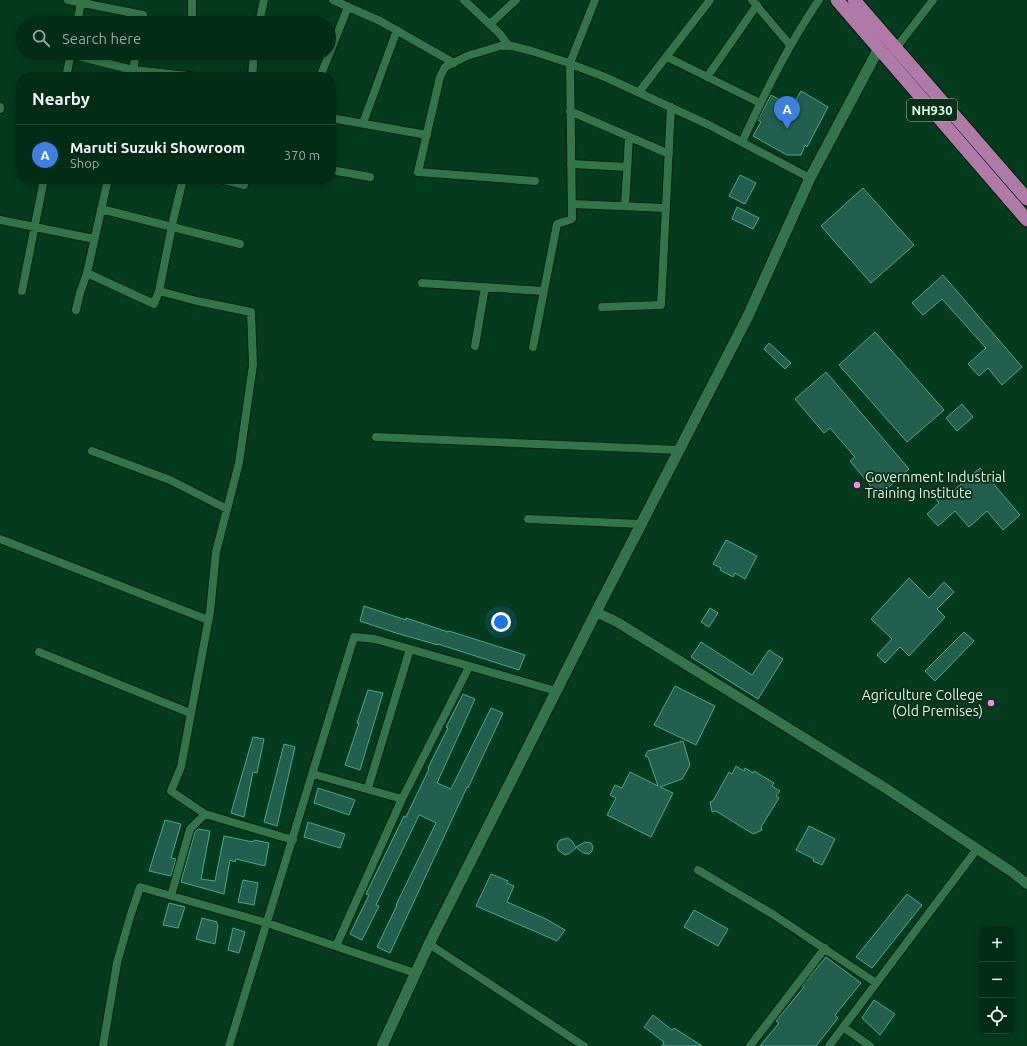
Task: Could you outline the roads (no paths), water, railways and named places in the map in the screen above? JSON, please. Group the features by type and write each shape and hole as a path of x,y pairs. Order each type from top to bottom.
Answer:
{"highway":[{"name":"NH930","path":"837,0 878,48 892,54 1027,200"},
{"name":"NH930","path":"854,0 892,54 1027,220"}],"main road":[{"path":"382,1046 429,944 596,612 748,316 810,178 878,48"}],"street":[{"path":"68,0 143,16"},
{"path":"192,0 192,16"},
{"path":"261,16 264,0"},
{"path":"333,0 380,21 454,62"},
{"path":"464,0 500,34 509,46"},
{"path":"490,24 516,0"},
{"path":"533,347 557,224 572,219 570,63 595,0"},
{"path":"639,92 710,0"},
{"path":"742,142 770,82 790,45 819,0"},
{"path":"892,54 933,0"},
{"path":"78,16 81,3"},
{"path":"707,77 755,3 790,45"},
{"path":"336,36 348,6"},
{"path":"362,123 397,30"},
{"path":"535,181 418,172 440,77 445,67 467,56 500,46 509,46 532,51 605,76 709,125 810,178"},
{"path":"666,57 760,103"},
{"path":"67,72 69,60"},
{"path":"89,60 127,72"},
{"path":"133,72 135,60"},
{"path":"252,72 253,60"},
{"path":"322,72 327,60"},
{"path":"602,307 661,305 671,107"},
{"path":"570,111 669,154"},
{"path":"336,119 427,135"},
{"path":"625,206 629,137"},
{"path":"571,164 627,167"},
{"path":"336,171 370,177"},
{"path":"22,291 43,184"},
{"path":"76,310 107,184"},
{"path":"86,273 154,304 159,291 171,227 182,184"},
{"path":"240,184 244,185"},
{"path":"572,204 666,208"},
{"path":"102,208 240,244"},
{"path":"0,220 94,239"},
{"path":"422,283 544,292"},
{"path":"475,346 485,288"},
{"path":"159,291 197,301 252,312 253,365 239,463 216,552 208,620 181,767 171,791 205,814 293,840"},
{"path":"376,437 679,450"},
{"path":"92,451 170,480 227,509"},
{"path":"528,519 641,524"},
{"path":"0,539 208,620"},
{"path":"596,612 617,622 881,784 1012,872 1027,884"},
{"path":"229,1046 268,924 354,637 375,639 556,691"},
{"path":"368,788 410,649"},
{"path":"39,652 190,713"},
{"path":"336,946 402,799 469,666"},
{"path":"313,774 368,788 402,799"},
{"path":"171,896 190,829 205,814"},
{"path":"829,1046 977,849"},
{"path":"698,870 774,915 876,983"},
{"path":"103,1046 118,963 130,917 140,887 268,924 415,973"},
{"path":"429,944 584,1046"},
{"path":"750,1046 824,948"},
{"path":"843,1027 870,1046"}],"place":[{"name":"Maruti Suzuki Showroom","path":"787,129"},
{"name":"Government Industrial Training Institute","path":"857,485"},
{"name":"Agriculture College (Old Premises)","path":"991,703"}]}
